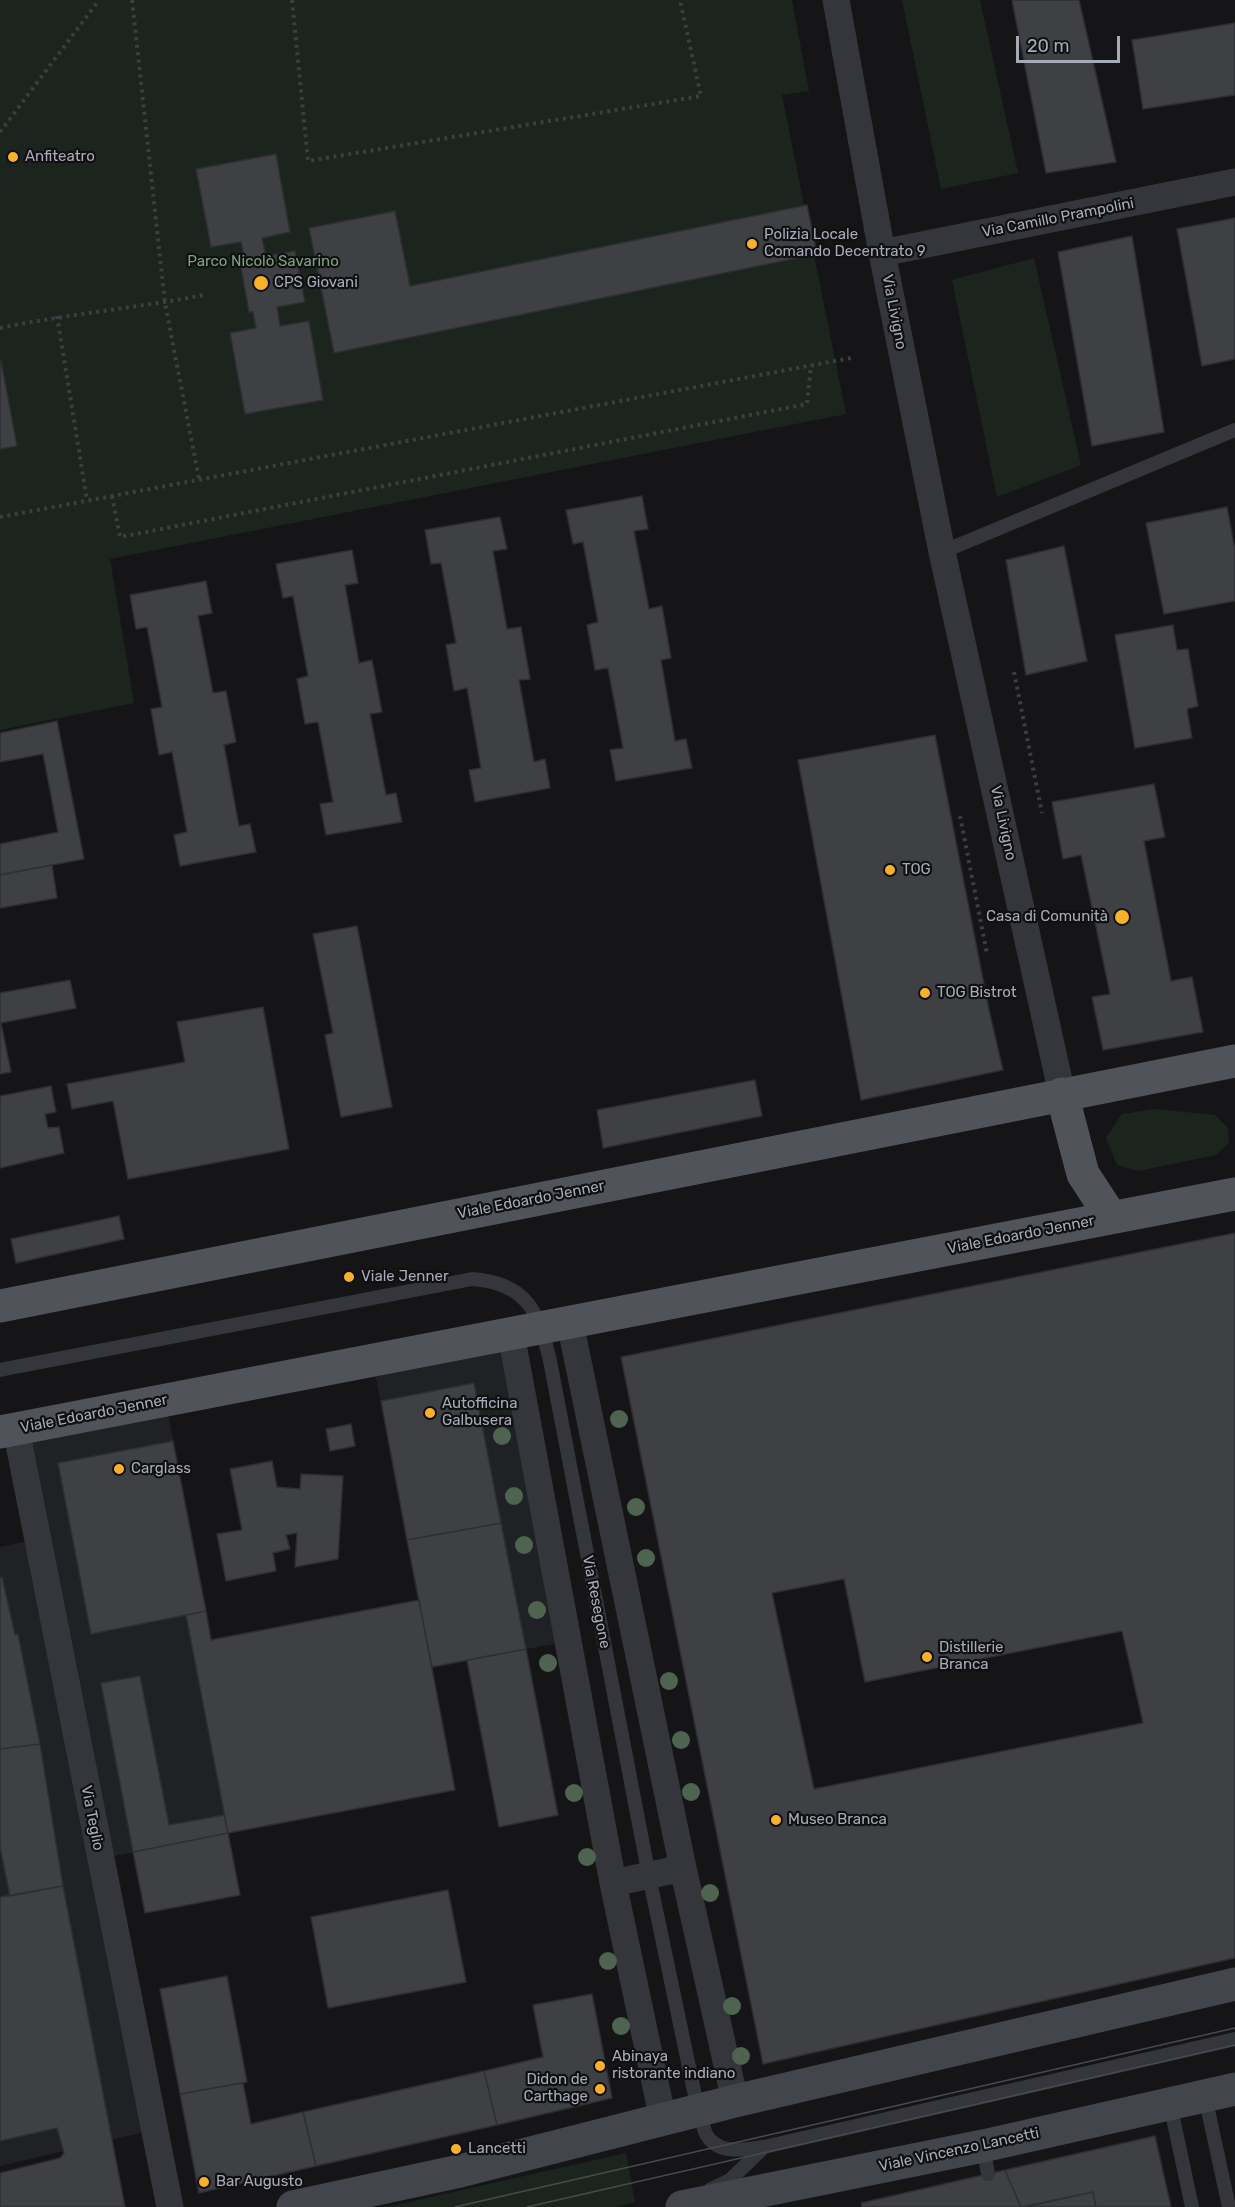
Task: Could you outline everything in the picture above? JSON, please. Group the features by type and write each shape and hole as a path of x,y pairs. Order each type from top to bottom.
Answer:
{"main road":[{"name":"Viale Edoardo Jenner","path":"0,1306 1062,1094 1234,1065"},
{"name":"Viale Edoardo Jenner","path":"1062,1094 1083,1174 1111,1217"},
{"name":"Viale Edoardo Jenner","path":"8,1430 1235,1194"},
{"path":"293,2207 459,2171 735,2101 1235,1984"},
{"name":"Viale Vincenzo Lancetti","path":"682,2207 986,2160 1170,2104 1220,2092"}],"street":[{"name":"Via Livigno","path":"836,0 882,253 942,552 1062,1094"},
{"name":"Via Camillo Prampolini","path":"882,253 1235,182"},
{"name":"Via Resegone","path":"556,1325 735,2101"},
{"path":"511,1334 613,1883 663,2120"},
{"name":"Via Teglio","path":"8,1430 170,2207"},
{"path":"613,1883 683,1868"}],"lane":[{"path":"942,552 1235,430"},
{"path":"0,1370 472,1279 492,1280 510,1287 536,1314 556,1325"},
{"name":"Via Resegone","path":"556,1325 649,1876 698,2110"},
{"path":"698,2110 707,2136 719,2146 733,2151 764,2147 1235,2039"},
{"path":"1220,2092 1231,2203"},
{"path":"1170,2104 1192,2207"},
{"path":"677,2207 730,2180 764,2147"}],"path":[{"path":"0,132 99,0"},
{"path":"132,0 165,303 199,479"},
{"path":"292,0 308,161 701,96 681,0"},
{"path":"0,328 57,316 165,303 204,295"},
{"path":"57,316 87,500"},
{"path":"0,517 851,358"},
{"path":"112,496 120,537 807,404 811,365"},
{"path":"1014,672 1042,813"},
{"path":"960,816 987,954"}],"shaded area":[{"path":"503,1345 559,1643 432,1667 455,1790 109,1857 23,1434 167,1408 211,1639 418,1600 374,1368"},
{"path":"28,1541 149,2131 0,2166 0,1547"}],"green space":[{"name":"Parco Nicolò Savarino","path":"0,0 792,0 809,91 782,95 846,414 110,559 134,703 0,730"},
{"path":"902,0 980,0 1018,173 941,189"},
{"path":"1034,258 1081,465 997,497 952,280"},
{"path":"1156,1109 1215,1115 1228,1128 1229,1143 1216,1155 1138,1171 1117,1165 1106,1138 1122,1114"},
{"path":"626,2153 635,2202 615,2207 387,2207"}],"building":[{"path":"1012,0 1079,0 1116,162 1046,173"},
{"path":"1235,23 1235,95 1143,109 1132,40"},
{"path":"276,154 290,232 262,238 266,256 295,251 305,302 277,307 280,326 309,321 323,400 245,414 230,333 256,328 253,312 249,312 240,262 245,261 241,242 211,247 196,169"},
{"path":"807,205 817,254 334,353 309,228 395,211 410,286"},
{"path":"1235,218 1235,359 1202,366 1177,229"},
{"path":"1132,236 1164,432 1092,446 1058,252"},
{"path":"0,362 17,446 0,449"},
{"path":"642,496 648,529 634,531 649,609 662,606 671,658 661,660 675,741 686,739 692,768 616,781 610,750 623,748 608,668 595,670 587,625 598,622 583,542 573,544 566,510"},
{"path":"1227,507 1235,550 1235,601 1164,614 1146,523"},
{"path":"500,517 507,549 493,551 507,629 521,627 530,679 519,680 534,762 545,759 550,788 475,802 469,770 481,768 467,688 454,691 446,645 456,643 441,563 431,564 425,530"},
{"path":"1064,546 1087,661 1026,675 1006,560"},
{"path":"352,550 358,583 345,585 359,663 372,660 382,712 370,714 386,795 396,793 402,822 326,835 320,804 333,802 318,722 305,724 297,679 308,676 293,596 283,598 276,564"},
{"path":"206,581 212,613 198,616 213,693 226,691 236,742 224,745 239,826 250,824 256,852 180,866 174,835 187,832 172,752 159,755 151,709 162,707 147,627 136,629 130,595"},
{"path":"1173,625 1177,650 1188,649 1198,706 1187,709 1192,738 1135,748 1115,635"},
{"path":"57,721 84,859 0,875 0,844 58,832 43,754 0,762 0,733"},
{"name":"TOG","path":"935,735 1003,1070 861,1100 798,760"},
{"path":"1154,784 1165,837 1144,841 1171,981 1192,977 1203,1032 1103,1050 1092,997 1110,994 1081,855 1063,859 1052,802"},
{"path":"52,865 57,898 0,908 0,875"},
{"path":"357,926 392,1107 341,1117 325,1035 333,1033 313,934"},
{"path":"70,980 76,1008 1,1023 11,1072 0,1074 0,993"},
{"path":"263,1007 289,1149 128,1179 113,1101 72,1109 67,1084 185,1062 177,1022"},
{"path":"755,1080 762,1116 603,1148 597,1110"},
{"path":"51,1086 56,1112 45,1114 48,1128 59,1127 64,1153 0,1168 0,1096"},
{"path":"119,1216 124,1239 16,1263 11,1239"},
{"name":"Distillerie Branca","path":"1235,1233 1235,1958 763,2064 621,1357","holes":["844,1579 865,1682 1122,1631 1143,1723 814,1789 772,1593"]},
{"path":"474,1383 501,1523 407,1540 381,1401"},
{"path":"351,1424 355,1446 330,1451 326,1429"},
{"path":"173,1441 206,1611 91,1634 58,1463"},
{"path":"272,1461 277,1487 300,1489 301,1474 343,1476 338,1559 295,1567 297,1533 286,1535 290,1549 273,1553 276,1571 226,1581 217,1534 242,1530 230,1469"},
{"path":"501,1523 526,1649 432,1667 407,1540"},
{"path":"2,1577 15,1635 18,1634 40,1744 0,1749 0,1578"},
{"path":"419,1600 455,1790 228,1833 186,1615 206,1611 211,1640"},
{"path":"526,1649 558,1815 499,1827 467,1660"},
{"path":"140,1676 169,1825 224,1815 228,1833 133,1852 101,1683"},
{"path":"40,1744 63,1886 10,1896 0,1847 0,1749"},
{"path":"228,1833 240,1895 145,1913 133,1852"},
{"path":"63,1886 125,2207 0,2207 0,2173 60,2158 64,2153 57,2128 0,2141 0,1897"},
{"path":"448,1890 466,1982 328,2008 311,1917"},
{"path":"227,1976 247,2082 180,2094 160,1989"},
{"path":"592,1994 612,2098 497,2125 484,2071 543,2057 533,2005"},
{"path":"484,2071 497,2125 316,2166 303,2112"},
{"path":"243,2083 251,2124 303,2112 316,2166 199,2193 180,2094"},
{"path":"1155,2136 1171,2207 1096,2207 1093,2192 1021,2207 1005,2170"},
{"path":"1005,2170 1021,2207 862,2207 861,2203"},
{"path":"1093,2192 1096,2207 1025,2207"}],"tram line":[{"path":"455,2207 1235,2028"},
{"path":"527,2207 1235,2045"}],"place":[{"name":"Anfiteatro","path":"13,157"},
{"name":"Polizia Locale Comando Decentrato 9","path":"752,244"},
{"name":"CPS Giovani","path":"261,283"},
{"name":"TOG","path":"890,870"},
{"name":"Casa di Comunità","path":"1122,917"},
{"name":"TOG Bistrot","path":"925,993"},
{"name":"Viale Jenner","path":"349,1277"},
{"name":"Autofficina Galbusera","path":"430,1413"},
{"name":"Carglass","path":"119,1469"},
{"name":"Distillerie Branca","path":"927,1657"},
{"name":"Museo Branca","path":"776,1820"},
{"name":"Abinaya ristorante indiano","path":"600,2066"},
{"name":"Didon de Carthage","path":"600,2089"},
{"name":"Lancetti","path":"456,2149"},
{"name":"Bar Augusto","path":"204,2182"}]}
